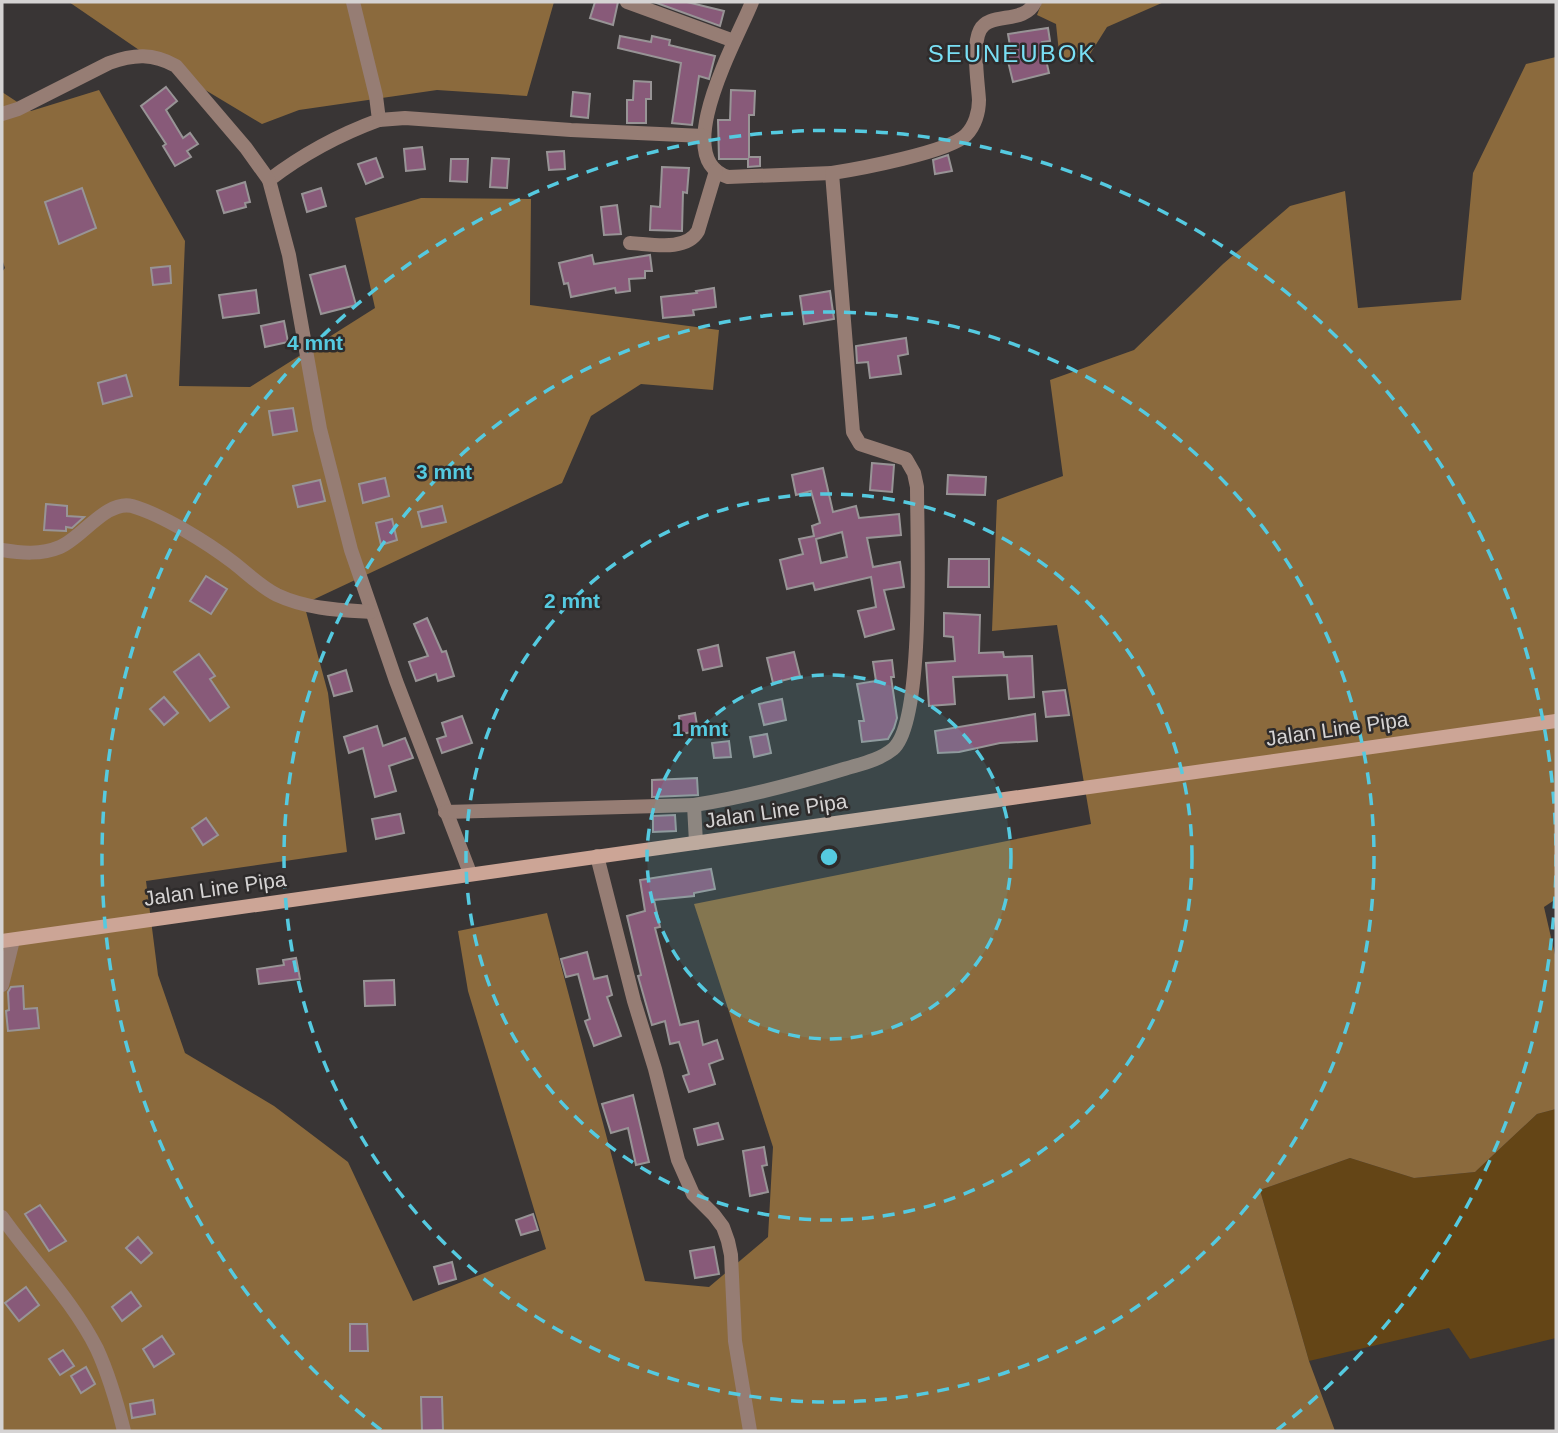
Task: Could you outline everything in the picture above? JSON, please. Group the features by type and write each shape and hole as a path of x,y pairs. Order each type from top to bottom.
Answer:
{"main road":[{"name":"Jalan Line Pipa","path":"7,940 1556,721"}],"street":[{"path":"353,2 376,96 379,120"},
{"path":"627,2 734,41"},
{"path":"752,2 724,63 711,100 705,136 705,156 716,171 727,177 832,173 956,142 967,135 975,122 979,106 977,42 980,30 990,22 1026,14 1035,2"},
{"path":"2,114 24,106 109,63 136,55 149,55 176,66 246,148 269,180 289,255 328,465 371,612 444,812 470,873"},
{"path":"269,180 318,147 379,120 405,118 705,136"},
{"path":"630,243 679,244 693,239 698,231 716,171"},
{"path":"444,812 694,805 804,781 882,756 901,741 912,700 916,629 917,487 914,472 906,459 860,444 850,422 832,173"},
{"path":"2,550 35,553 55,549 75,538 109,510 129,505 159,518 214,549 275,594 316,607 371,612"},
{"path":"694,805 696,844"},
{"path":"597,856 678,1160 693,1194 719,1221 728,1241 735,1341 750,1431"},
{"path":"2,985 7,940"},
{"path":"2,1217 79,1319 96,1348 109,1379 124,1431"}],"shaded area":[{"path":"69,2 554,2 527,96 437,90 299,110 262,124 142,52"},
{"path":"1042,2 1164,2 1107,27 1090,54 1060,62 1056,24 1037,15"},
{"path":"1556,57 1556,899 1544,907 1556,959 1556,1109 1537,1114 1475,1172 1414,1178 1350,1158 1260,1190 1309,1361 1335,1431 2,1431 2,272 5,268 2,259 2,92 31,111 99,90 185,241 179,386 250,387 375,308 355,218 421,198 531,199 530,305 719,330 713,390 641,384 591,416 562,483 304,604 328,693 347,852 146,881 158,975 185,1053 274,1106 348,1162 413,1301 546,1249 468,991 458,931 547,913 645,1281 709,1287 768,1237 773,1147 694,904 1091,824 1057,625 992,631 997,500 1063,476 1050,380 1134,350 1223,264 1290,206 1345,191 1358,308 1461,300 1473,173 1526,64"},
{"path":"1556,1109 1556,1338 1470,1359 1449,1328 1309,1361 1260,1190 1350,1158 1414,1178 1475,1172 1537,1114"}],"building":[{"path":"595,2 618,2 613,25 590,18"},
{"path":"654,2 687,2 724,11 720,26"},
{"path":"1048,28 1050,41 1042,42 1049,73 1013,82 1006,53 1011,52 1008,34"},
{"path":"620,36 651,42 652,36 670,40 669,45 715,56 709,79 699,76 692,125 672,123 681,63 618,48"},
{"path":"634,81 651,82 651,99 646,99 646,123 627,123 627,100 633,100"},
{"path":"166,87 177,101 166,110 183,138 190,133 198,144 187,151 191,157 175,166 163,146 166,144 141,106"},
{"path":"731,90 755,91 754,115 749,115 749,157 760,157 760,166 748,167 748,159 719,159 718,120 730,120"},
{"path":"573,92 590,94 588,118 571,116"},
{"path":"422,147 425,169 406,171 404,149"},
{"path":"564,151 565,169 549,170 547,152"},
{"path":"948,155 952,171 935,174 933,160"},
{"path":"376,158 383,177 366,184 358,164"},
{"path":"492,158 509,159 507,188 490,187"},
{"path":"451,159 468,159 467,182 450,181"},
{"path":"662,167 689,168 687,193 683,192 682,231 650,230 651,206 660,207"},
{"path":"245,182 250,202 245,203 246,207 224,213 217,191"},
{"path":"82,188 96,228 59,244 45,202"},
{"path":"321,188 326,206 307,212 302,194"},
{"path":"617,205 621,234 604,235 601,207"},
{"path":"592,255 594,264 650,255 652,271 645,271 645,278 629,279 630,291 616,293 615,288 571,297 568,283 564,284 559,263"},
{"path":"170,266 171,283 153,285 151,268"},
{"path":"345,266 356,305 321,314 310,275"},
{"path":"714,288 716,307 693,310 694,315 663,318 661,297"},
{"path":"256,290 259,313 223,318 219,295"},
{"path":"830,291 834,319 804,324 800,296"},
{"path":"284,321 288,342 265,347 261,326"},
{"path":"906,338 908,354 898,356 901,374 870,378 868,362 857,363 856,346"},
{"path":"126,375 132,396 103,404 98,383"},
{"path":"293,408 297,431 273,435 269,411"},
{"path":"872,463 894,465 892,492 870,490"},
{"path":"823,468 833,512 856,506 859,518 899,514 901,535 867,538 873,567 900,562 904,587 884,590 894,629 865,637 858,611 876,607 871,577 815,590 813,583 787,589 780,560 803,554 799,539 814,536 812,526 820,523 811,491 796,495 792,475","holes":["842,532 847,557 821,563 816,539"]},
{"path":"948,475 986,477 985,495 947,494"},
{"path":"385,478 389,496 363,503 359,484"},
{"path":"320,480 325,501 298,507 293,486"},
{"path":"46,504 67,506 67,516 84,517 72,528 66,527 66,531 44,530"},
{"path":"442,506 446,522 422,527 418,512"},
{"path":"392,519 397,540 381,545 376,523"},
{"path":"949,559 989,559 989,587 948,587"},
{"path":"206,576 227,589 211,614 190,601"},
{"path":"944,613 980,615 979,653 1003,652 1004,657 1032,656 1034,697 1009,699 1007,675 953,677 955,704 929,706 926,663 955,661 953,637 944,636"},
{"path":"427,618 442,652 446,651 454,676 438,681 436,674 416,681 409,662 428,656 414,624"},
{"path":"718,645 722,666 703,670 698,650"},
{"path":"794,652 800,676 773,683 767,658"},
{"path":"199,654 215,676 210,679 229,707 210,721 174,672"},
{"path":"892,660 894,677 891,677 897,718 894,728 888,739 862,742 859,721 864,721 857,684 876,681 873,662"},
{"path":"346,670 352,691 334,696 328,676"},
{"path":"1065,690 1069,715 1046,717 1043,692"},
{"path":"164,697 178,713 164,725 150,709"},
{"path":"782,699 786,720 764,725 759,704"},
{"path":"695,713 698,731 681,734 679,716"},
{"path":"1035,714 1037,741 1000,743 959,752 938,753 935,731"},
{"path":"462,716 472,743 442,753 437,739 446,736 442,723"},
{"path":"377,726 383,746 405,738 413,758 389,766 396,791 375,797 363,748 349,753 344,737"},
{"path":"767,734 771,753 754,757 750,737"},
{"path":"729,741 731,757 714,758 712,743"},
{"path":"697,778 698,795 652,797 652,780"},
{"path":"400,814 404,833 376,839 372,819"},
{"path":"675,815 676,831 653,832 653,816"},
{"path":"206,818 218,835 203,845 192,828"},
{"path":"711,869 715,889 694,893 694,896 654,900 660,927 655,928 680,1025 698,1021 703,1045 717,1040 723,1059 709,1064 715,1084 689,1092 683,1076 689,1074 679,1042 670,1044 665,1021 652,1025 638,976 641,975 627,916 645,911 640,880"},
{"path":"587,952 594,979 607,976 612,995 607,997 621,1036 594,1046 585,1021 590,1019 578,974 566,977 561,959"},
{"path":"296,958 300,979 259,984 257,969 284,965 283,960"},
{"path":"394,980 395,1005 365,1006 364,981"},
{"path":"23,986 24,1009 37,1008 39,1028 8,1031 8,992 11,987"},
{"path":"633,1095 649,1162 636,1165 628,1128 611,1133 602,1104"},
{"path":"718,1123 723,1139 698,1145 694,1129"},
{"path":"764,1147 767,1165 762,1166 768,1192 750,1196 743,1151"},
{"path":"40,1205 66,1241 49,1251 25,1214"},
{"path":"533,1214 538,1230 521,1235 516,1220"},
{"path":"138,1237 152,1253 141,1263 126,1248"},
{"path":"714,1247 719,1274 695,1278 690,1251"},
{"path":"452,1262 456,1279 439,1284 434,1267"},
{"path":"26,1287 39,1305 19,1321 5,1303"},
{"path":"131,1292 141,1306 122,1321 112,1307"},
{"path":"350,1324 367,1324 368,1351 350,1351"},
{"path":"162,1336 174,1354 154,1367 143,1349"},
{"path":"63,1350 74,1366 60,1375 49,1359"},
{"path":"86,1367 95,1384 81,1393 71,1376"},
{"path":"421,1397 442,1397 443,1430 422,1431"},
{"path":"153,1400 155,1414 132,1418 130,1404"}],"district":[{"name":"SEUNEUBOK","path":"1012,54"}]}
